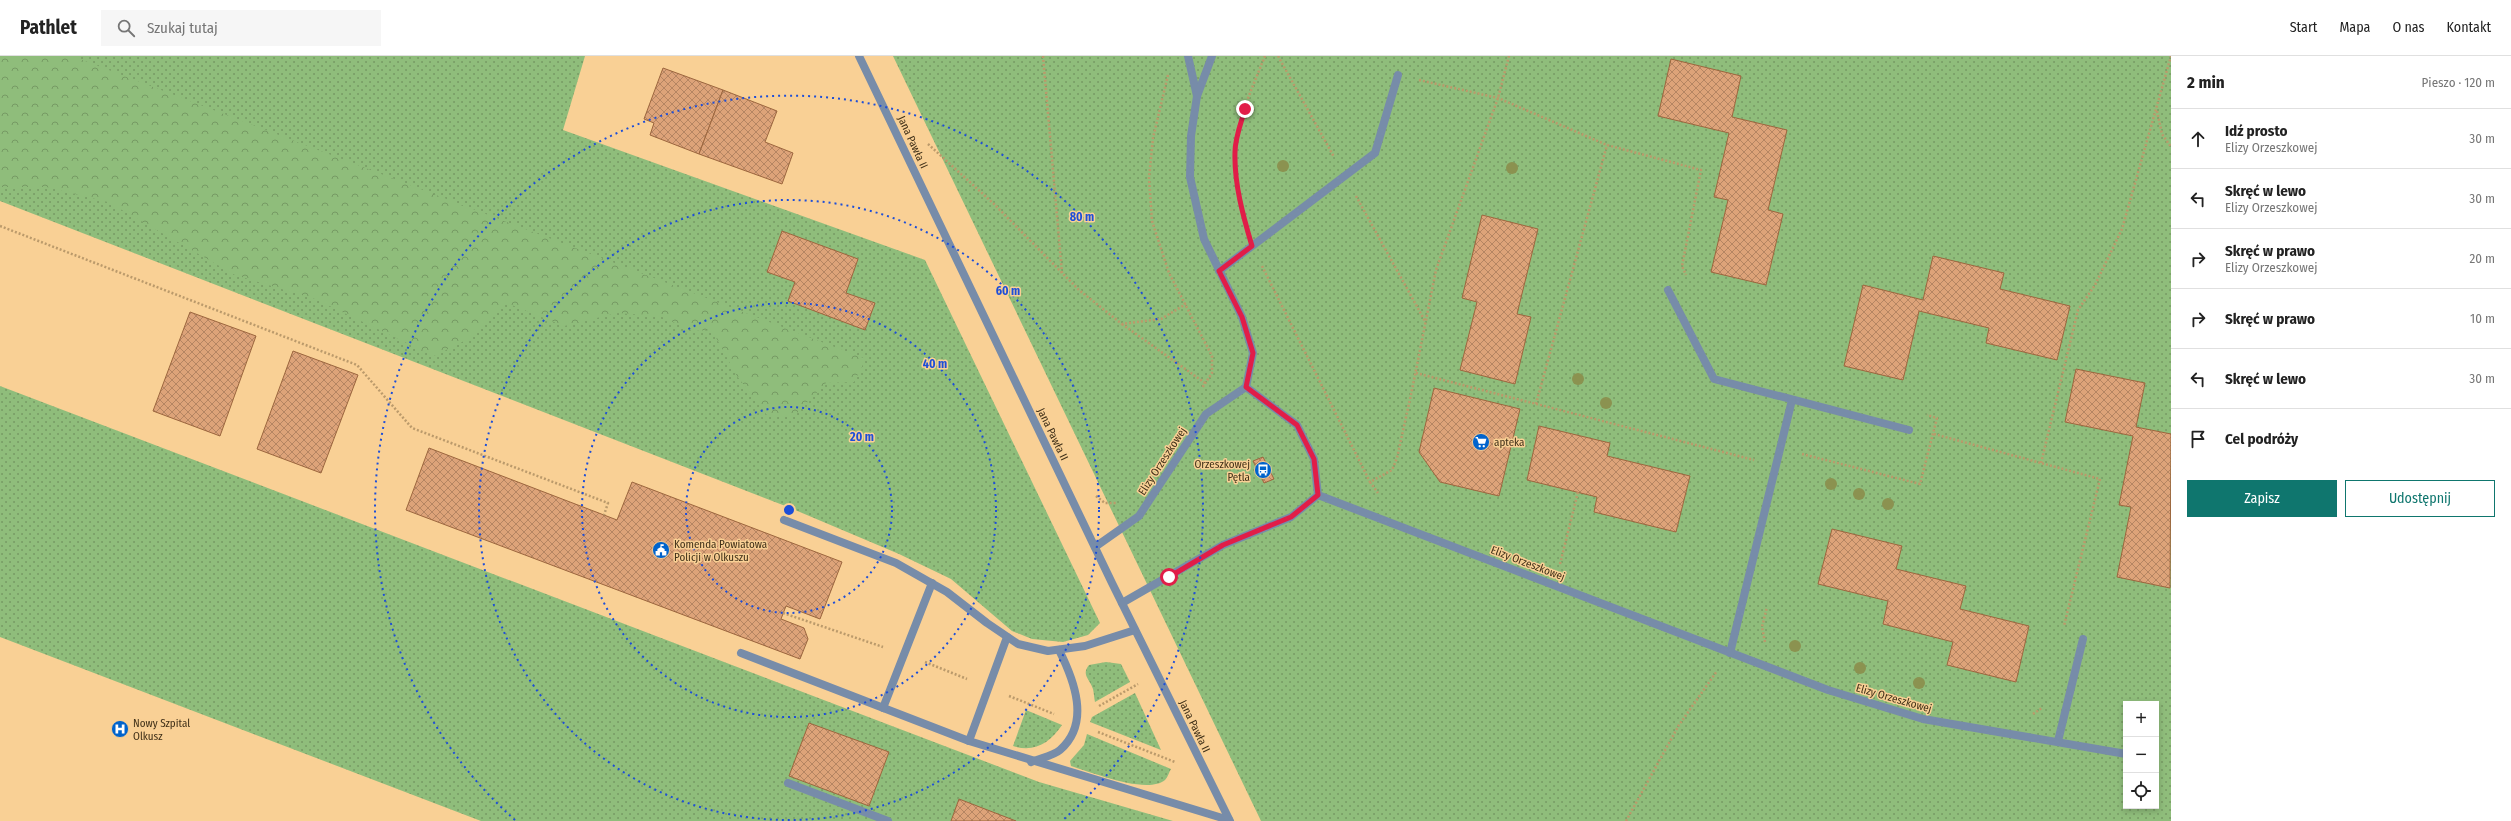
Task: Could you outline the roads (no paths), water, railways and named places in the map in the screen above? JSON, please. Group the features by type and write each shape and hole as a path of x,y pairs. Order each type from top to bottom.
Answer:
{"street":[{"name":"Jana Pawła II","path":"859,56 1122,604 1230,820"},
{"path":"1188,56 1197,96"},
{"path":"1122,604 1223,545 1291,517 1318,495 1314,459 1297,425 1246,387 1253,353 1242,317 1204,239 1190,177 1191,136 1197,96 1212,56"},
{"path":"1219,271 1375,153 1398,75"},
{"path":"1668,290 1714,379 1909,430"},
{"name":"Elizy Orzeszkowej","path":"1095,547 1139,516 1206,414 1246,387"},
{"path":"1730,653 1792,400"},
{"name":"Elizy Orzeszkowej","path":"1318,495 1828,690 1923,719 2058,741 2123,753"},
{"path":"784,520 896,563 932,583 1007,637 1025,646 1048,651 1059,650 1085,646 1135,630"},
{"path":"883,708 932,583"},
{"path":"969,741 1007,637"},
{"path":"2058,741 2083,639"},
{"path":"1032,762 1059,751 1071,738 1076,724 1076,694 1059,650"},
{"path":"741,653 969,741 1032,762 1230,820"},
{"path":"788,783 888,821"}],"place":[{"name":"apteka","path":"1481,442"},
{"name":"Orzeszkowej Pętla","path":"1263,470"},
{"name":"Komenda Powiatowa Policji w Olkuszu","path":"661,550"},
{"name":"Nowy Szpital Olkusz","path":"120,729"}]}
